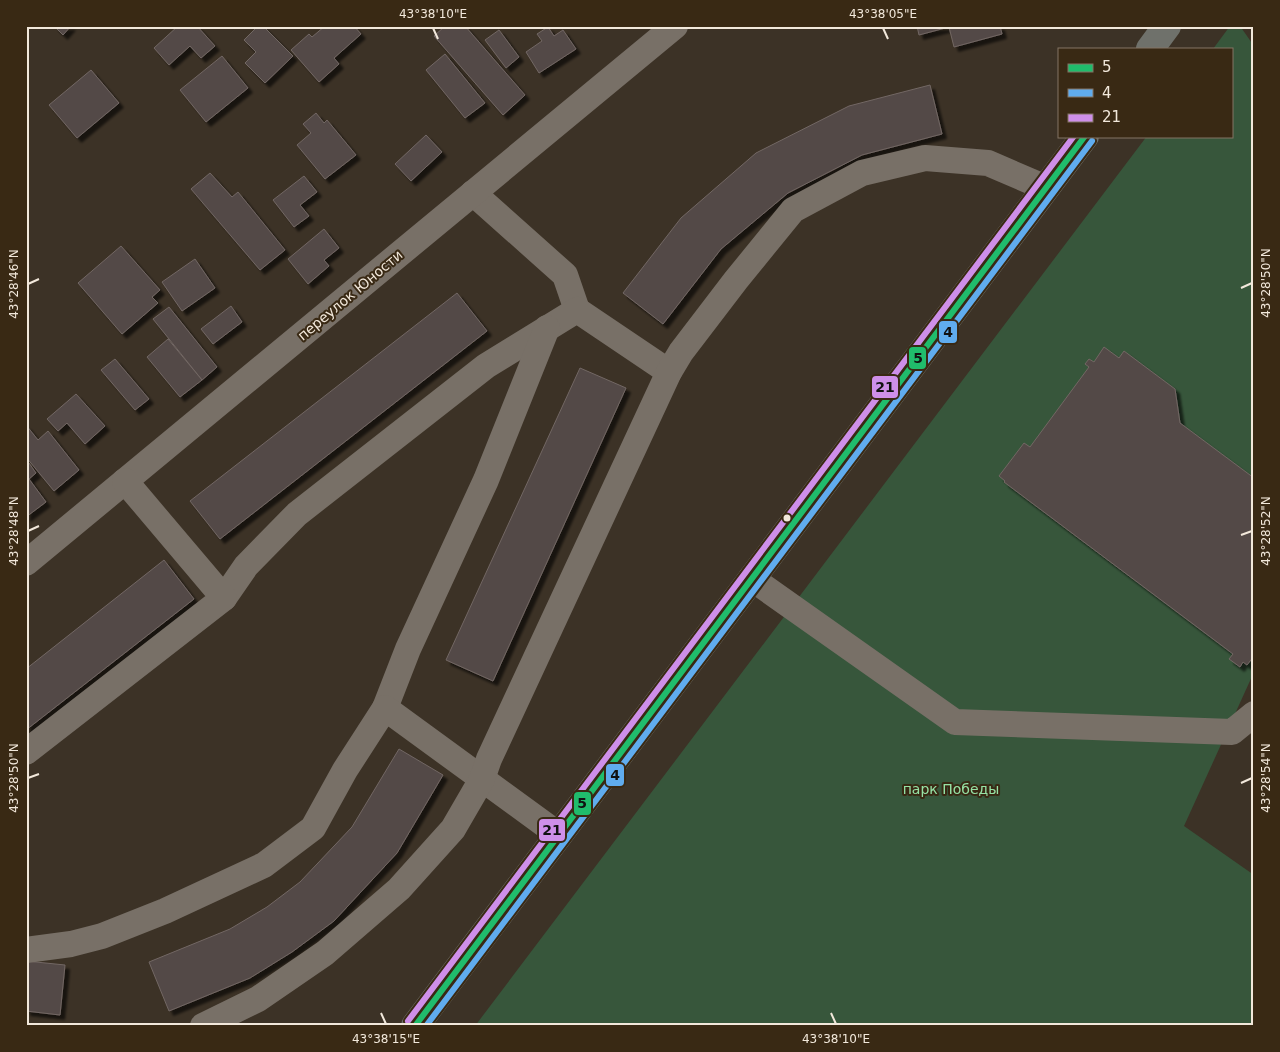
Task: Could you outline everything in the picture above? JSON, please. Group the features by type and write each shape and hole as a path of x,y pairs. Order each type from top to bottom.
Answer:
{"main road":[{"path":"1151,48 1167,26"},
{"path":"415,1026 1084,138"}],"street":[{"name":"переулок Юности","path":"26,563 674,26"},
{"path":"203,1026 258,999 325,953 399,889 453,829 482,779 489,758 670,372 681,352 730,287 793,210 862,173 925,158 988,163 1046,188"},
{"path":"473,193 565,275 577,310 670,372"},
{"path":"26,752 224,598 246,566 297,514 486,366 577,310"},
{"path":"26,950 71,944 102,936 164,911 264,864 313,828 345,770 385,708 408,649 486,480 547,328"},
{"path":"125,481 224,598"},
{"path":"751,578 954,722 1232,732 1254,714"},
{"path":"385,708 559,835"}],"green space":[{"name":"парк Победы","path":"1230,26 1240,26 1254,46 1254,672 1184,826 1254,875 1254,1026 475,1026 1145,138 1232,138 1232,48 1214,48"}],"building":[{"path":"54,26 71,26 63,35"},
{"path":"178,26 197,26 215,46 201,58 190,46 169,65 154,48"},
{"path":"258,26 263,26 293,56 265,83 245,63 256,52 244,40"},
{"path":"325,26 354,26 361,34 334,58 339,64 319,82 291,50 309,34 312,37"},
{"path":"445,26 465,26 525,95 503,115 434,36"},
{"path":"917,26 1000,26 1002,34 954,47 949,27 919,35"},
{"path":"548,27 554,36 563,30 576,49 539,73 526,52 542,41 537,34"},
{"path":"499,30 519,57 506,68 485,40"},
{"path":"445,54 485,103 465,118 426,70"},
{"path":"222,56 248,88 206,122 180,90"},
{"path":"91,70 119,103 77,138 49,105"},
{"path":"930,85 942,134 862,155 788,193 721,249 663,324 623,293 681,218 756,153 849,106"},
{"path":"316,113 324,123 327,120 356,155 325,179 297,145 311,133 303,124"},
{"path":"426,135 442,152 411,181 395,164"},
{"path":"210,173 232,197 238,192 285,250 260,270 191,189"},
{"path":"304,176 317,192 300,205 309,216 294,227 273,200"},
{"path":"324,229 339,248 324,260 329,266 308,284 288,259"},
{"path":"121,246 160,290 152,297 158,303 122,334 78,283"},
{"path":"195,259 215,288 182,311 162,282"},
{"path":"457,293 487,331 220,539 190,501"},
{"path":"231,306 242,322 213,344 201,329"},
{"path":"169,307 217,367 202,380 153,319"},
{"path":"168,339 202,380 180,397 147,357"},
{"path":"1104,347 1119,358 1124,351 1175,389 1180,423 1254,478 1254,656 1247,665 1243,662 1240,667 1229,659 1233,654 1004,482 999,476 1024,443 1030,447 1089,367 1085,364 1089,359 1094,362"},
{"path":"115,359 149,399 135,410 101,370"},
{"path":"580,368 626,388 493,681 446,660"},
{"path":"76,394 105,426 85,444 67,423 58,431 47,419"},
{"path":"26,425 38,440 48,431 79,470 54,491 26,457"},
{"path":"29,463 36,473 29,479 46,502 26,517 26,465"},
{"path":"164,560 194,599 26,730 26,669"},
{"path":"399,749 443,775 397,853 334,921 292,952 250,978 169,1011 149,962 230,929 267,907 300,882 352,827"},
{"path":"26,961 65,965 60,1015 26,1011"}],"transit line":[{"name":"21","path":"408,1021 1072,138"},
{"name":"5","path":"415,1026 1083,138"},
{"name":"4","path":"426,1026 1092,141"}]}
